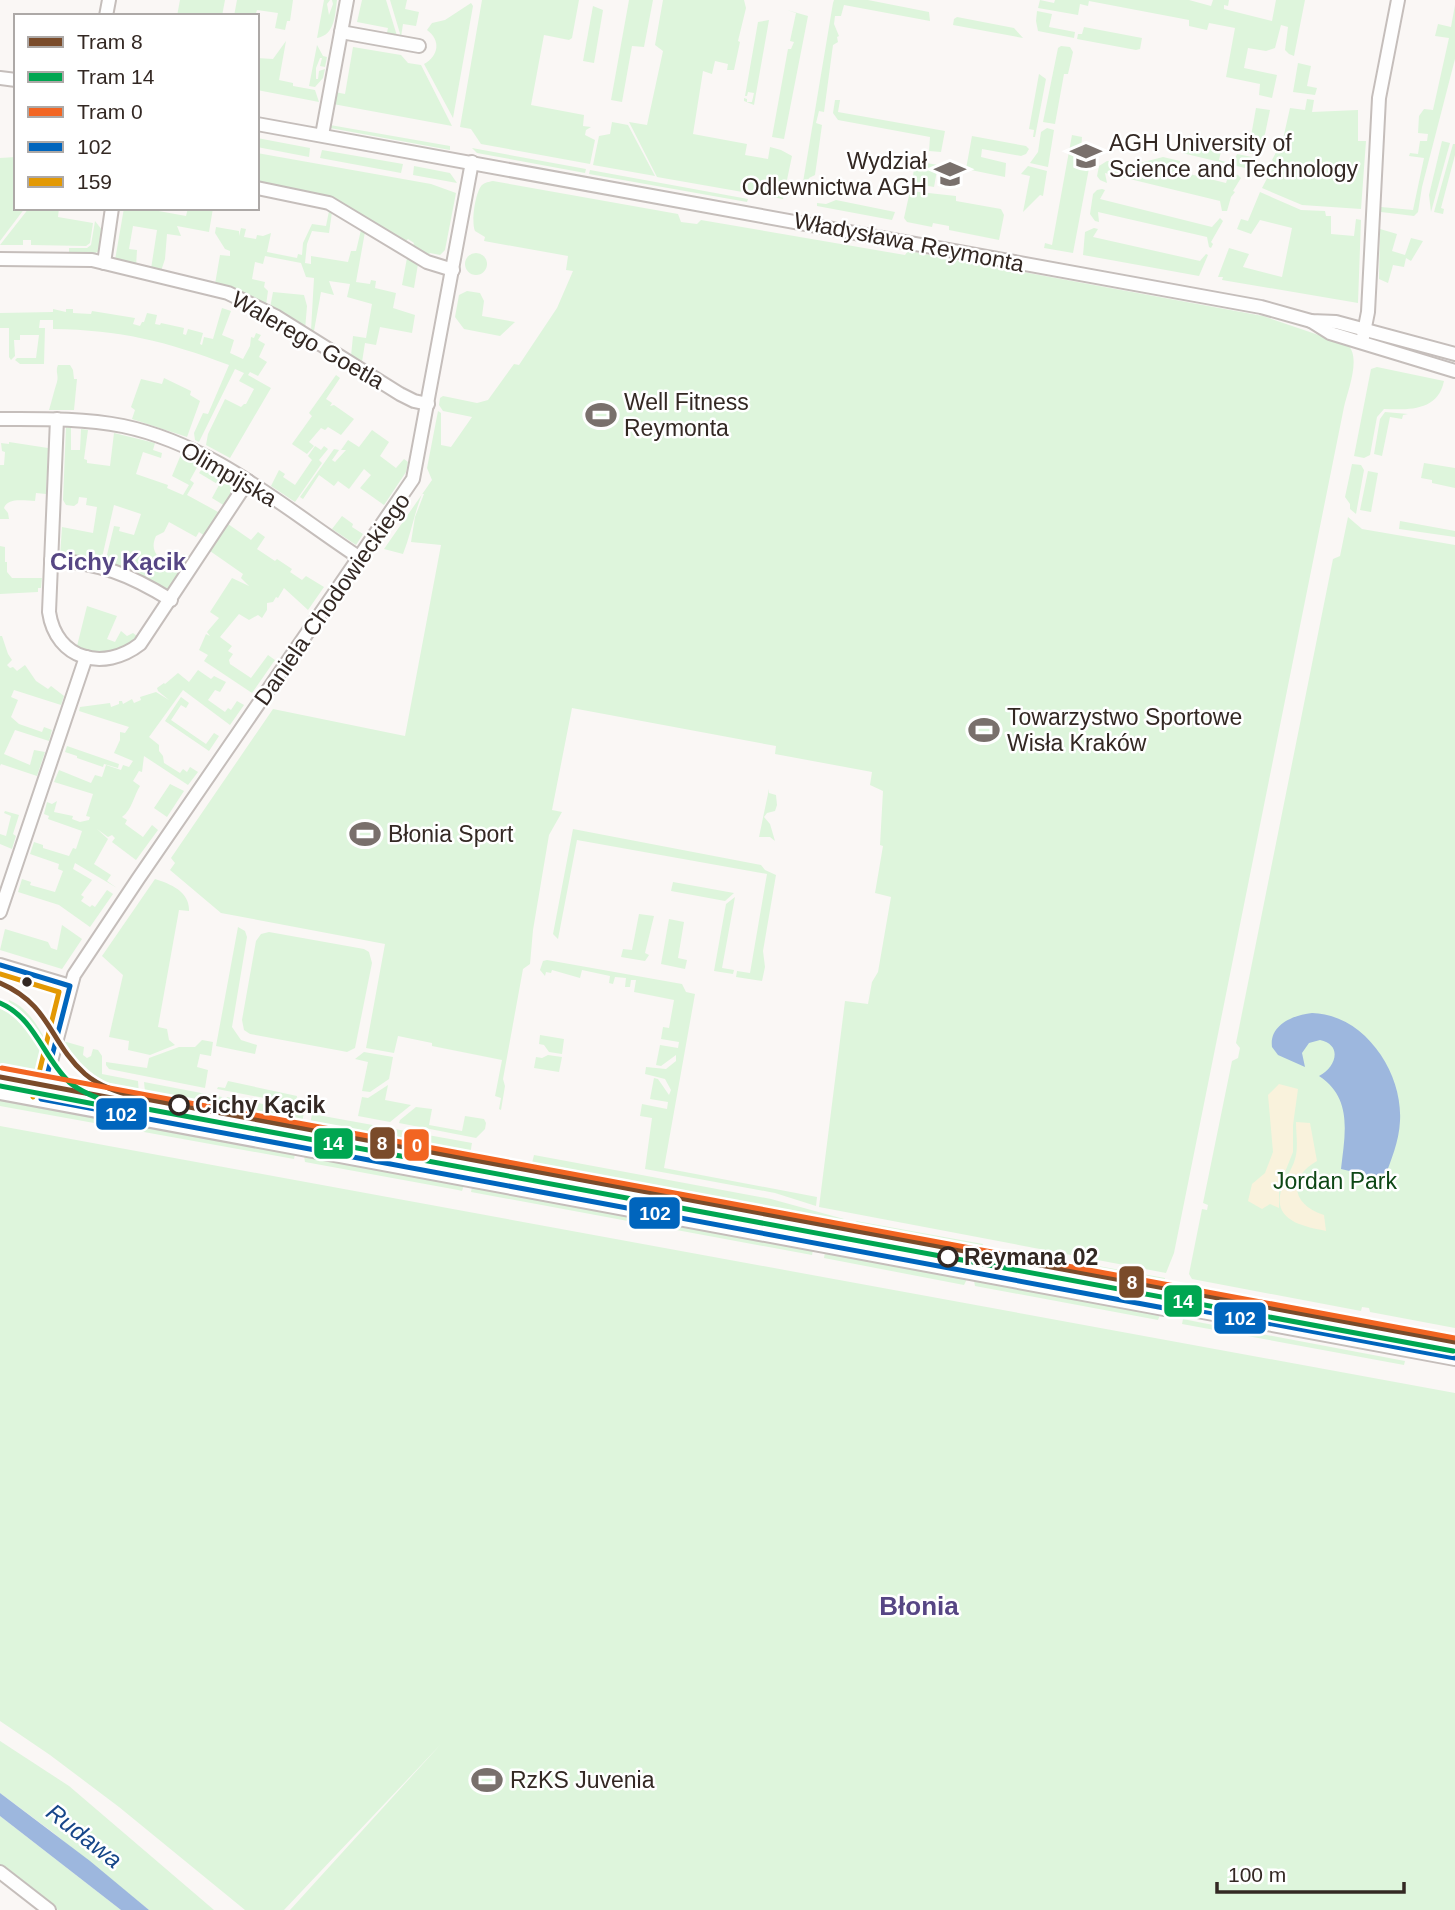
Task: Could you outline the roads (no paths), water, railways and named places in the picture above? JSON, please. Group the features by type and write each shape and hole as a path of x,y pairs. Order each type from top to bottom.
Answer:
{"street":[{"path":"322,135 347,0"},
{"path":"1364,337 1378,99 1398,0"},
{"path":"341,32 419,47"},
{"name":"Władysława Reymonta","path":"259,124 1261,307 1311,321 1330,333 1455,354"},
{"name":"Daniela Chodowieckiego","path":"41,1099 70,986 95,941 414,479 472,162"},
{"path":"259,188 325,201 427,262 453,271"},
{"path":"104,263 112,210"},
{"name":"Walerego Goetla","path":"0,259 88,260 194,283 236,296 277,317 403,396 428,404"},
{"name":"Władysława Reymonta","path":"1364,337 1455,371"},
{"name":"Olimpijska","path":"0,419 97,422 155,435 208,457 248,481 360,558"},
{"path":"57,419 48,597 52,626 66,647 86,657 111,658 129,652 144,640 248,481"},
{"path":"51,560 109,568 171,600"},
{"path":"0,912 86,657"},
{"path":"0,965 70,986"},
{"path":"0,1092 1164,1308 1181,1307 1455,1358"},
{"path":"0,1872 49,1910"}],"water":[{"path":"1312,1013 1331,1016 1348,1023 1363,1035 1377,1049 1395,1084 1400,1121 1396,1144 1384,1179 1341,1169 1345,1130 1342,1106 1330,1085 1319,1076 1333,1062 1332,1046 1320,1040 1309,1043 1302,1053 1305,1067 1278,1055 1272,1047 1272,1039 1278,1027 1297,1016"},
{"path":"0,1793 90,1861 149,1910 121,1910 0,1816"}],"tram line":[{"name":"8","path":"0,983 30,1002 73,1062 85,1074 115,1091 135,1097 1455,1342"},
{"name":"14","path":"0,1003 22,1018 69,1082 109,1102 1453,1351"},
{"name":"0","path":"2,1068 1455,1338"},
{"path":"0,1072 111,1093"},
{"name":"8","path":"0,1077 117,1099"},
{"name":"14","path":"0,1086 105,1106"}],"place":[{"name":"AGH University of Science and Technology","path":"1086,156"},
{"name":"Wydział Odlewnictwa AGH","path":"950,174"},
{"name":"Well Fitness Reymonta","path":"601,415"},
{"name":"Towarzystwo Sportowe Wisła Kraków","path":"984,730"},
{"name":"Błonia Sport","path":"365,834"},
{"name":"Cichy Kącik","path":"179,1105"},
{"name":"Reymana 02","path":"948,1257"},
{"name":"RzKS Juvenia","path":"487,1780"}],"district":[{"name":"Cichy Kącik","path":"118,562"},
{"name":"Błonia","path":"919,1606"}],"park label":[{"name":"Jordan Park","path":"1335,1181"}],"water label":[{"name":"Rudawa","path":"84,1836"}]}
